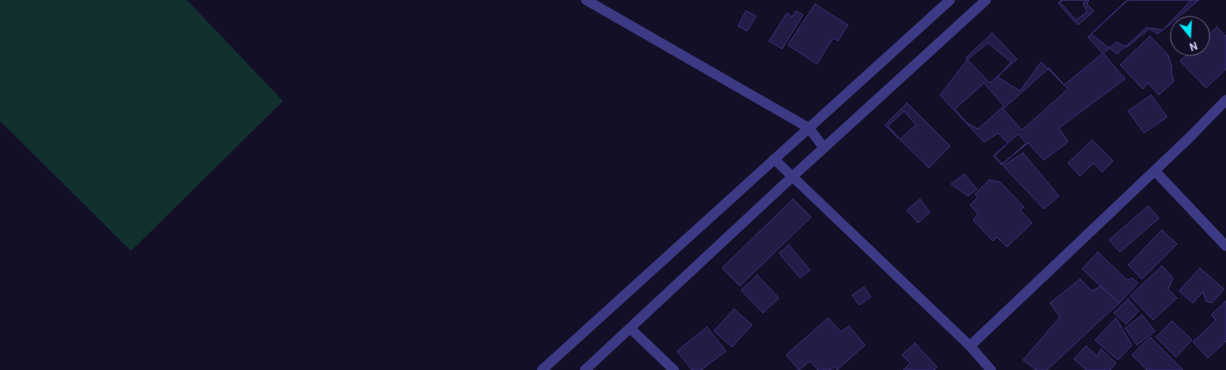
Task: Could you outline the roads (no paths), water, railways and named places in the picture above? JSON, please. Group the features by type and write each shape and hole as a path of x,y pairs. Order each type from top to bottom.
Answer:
{"street":[{"path":"586,0 809,128 824,148"},
{"path":"542,370 950,0"},
{"path":"585,370 792,177 986,0"},
{"path":"970,346 1155,170 1226,100"},
{"path":"774,159 970,346 991,370"},
{"path":"1155,170 1226,246"},
{"path":"630,328 674,370"}]}
